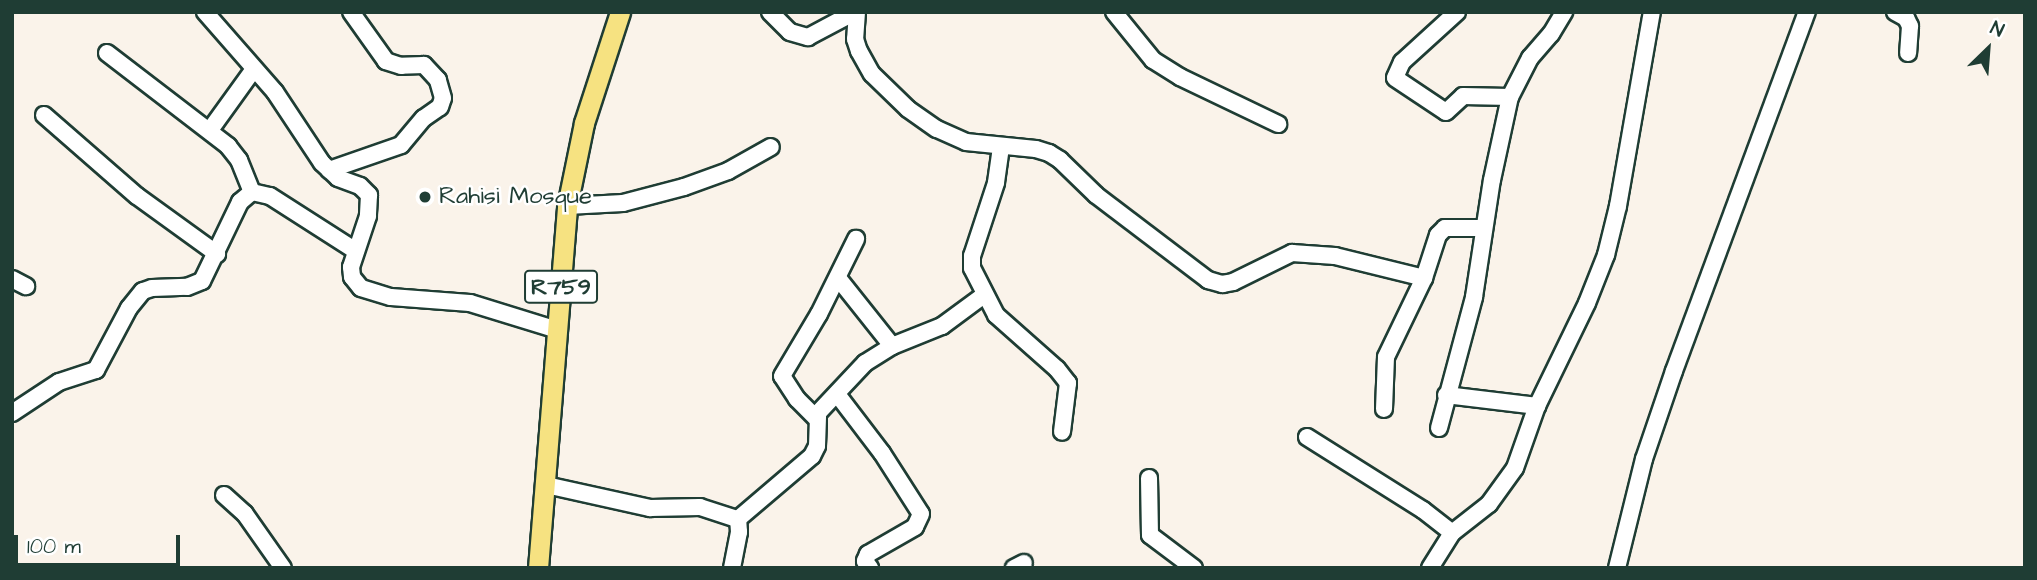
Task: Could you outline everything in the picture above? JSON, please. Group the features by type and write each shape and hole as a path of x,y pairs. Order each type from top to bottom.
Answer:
{"main road":[{"name":"R759","path":"538,568 568,206 587,113 620,12"}],"street":[{"path":"205,12 275,92 304,139 329,170 347,183 360,186 369,195 368,216 356,250 352,277 361,288 378,296 453,299 558,330"},
{"path":"329,170 401,145 424,118 443,103 438,80 430,69 418,64 401,66 386,61 351,12"},
{"path":"769,12 790,32 808,37 856,12 855,39 872,74 887,90 937,129 966,142 1036,149 1060,160 1096,195 1208,280 1222,284 1233,282 1292,253 1335,256 1424,278"},
{"path":"1114,12 1153,60 1180,77 1278,124"},
{"path":"1457,12 1402,62 1395,78 1446,113 1464,96 1510,97"},
{"path":"1438,428 1474,297 1510,97 1526,65 1551,34 1563,12"},
{"path":"1430,568 1452,533 1489,504 1516,468 1537,406 1587,303 1606,255 1629,155 1652,12"},
{"path":"1617,568 1641,470 1674,371 1807,12"},
{"path":"1895,12 1906,18 1910,26 1908,54"},
{"path":"107,53 210,130 239,160 253,192"},
{"path":"210,130 254,69"},
{"path":"44,115 137,196 217,254"},
{"path":"568,206 623,203 684,187 728,171 771,147"},
{"path":"1001,147 1001,164 991,204 972,256 972,268 984,295 1003,323 1057,369 1068,383 1062,432"},
{"path":"253,192 270,196 356,250"},
{"path":"12,413 32,403 59,382 96,369 136,298 152,288 187,287 202,281 240,202 253,192"},
{"path":"1384,409 1386,357 1424,278 1441,231 1455,227 1485,228"},
{"path":"738,519 812,456 817,446 816,418 797,399 782,376 838,278 856,239"},
{"path":"838,278 892,346"},
{"path":"816,418 865,363 892,346 942,326 984,295"},
{"path":"837,394 882,453 921,514 915,527 868,554 865,561 870,568"},
{"path":"1446,395 1537,406"},
{"path":"1307,437 1413,504 1452,533"},
{"path":"1149,478 1150,535 1194,568"},
{"path":"546,485 650,508 700,507 738,519"},
{"path":"224,495 252,522 283,568"},
{"path":"732,568 739,532 738,519"}],"place":[{"name":"Rahisi Mosque","path":"425,197"}]}
